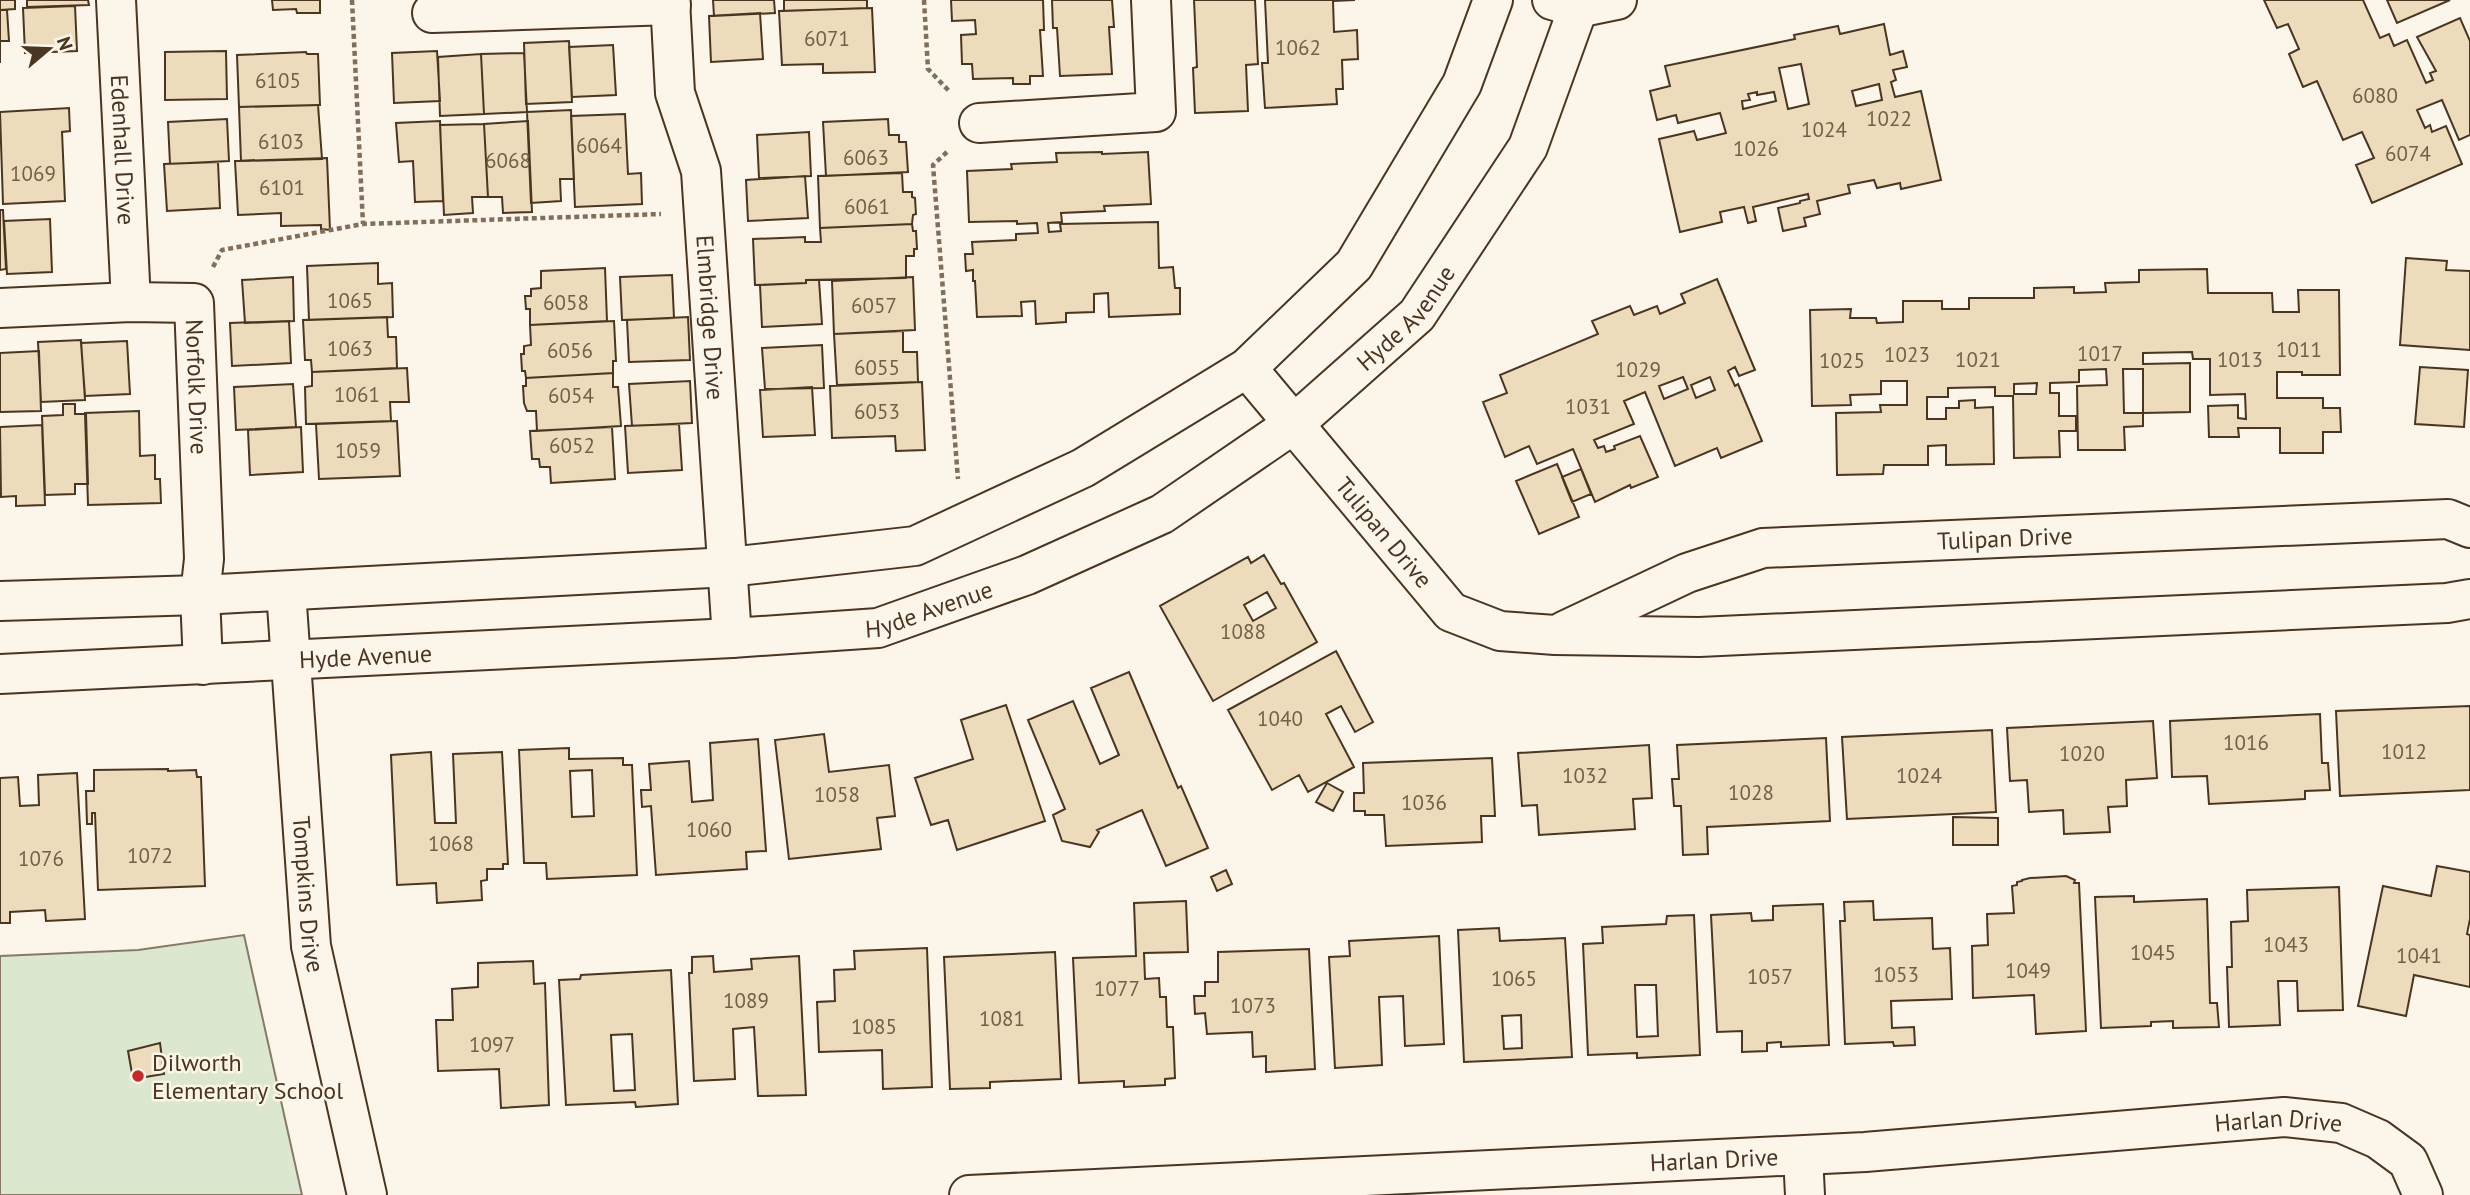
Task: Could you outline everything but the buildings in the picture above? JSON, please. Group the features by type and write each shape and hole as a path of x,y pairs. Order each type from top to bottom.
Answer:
{"street":[{"name":"Edenhall Drive","path":"116,0 131,302"},
{"path":"979,123 1157,112 1151,0"},
{"path":"0,601 286,591 729,567 915,546 1083,468 1247,368 1354,265 1462,84 1493,0"},
{"path":"1570,3 1617,0"},
{"path":"432,13 671,3"},
{"name":"Elmbridge Drive","path":"671,3 675,93 701,171 732,638"},
{"name":"Hyde Avenue","path":"0,674 732,638 878,628 1027,575 1162,514 1295,423 1417,315 1528,147 1570,3"},
{"name":"Norfolk Drive","path":"0,308 131,302 194,303 204,559 200,595 203,665"},
{"name":"Tulipan Drive","path":"1247,368 1451,612 1500,631 1555,635 1699,637 2420,604 2470,599"},
{"name":"Tulipan Drive","path":"1555,635 1687,573 1763,548 2448,519 2470,528"},
{"name":"Tompkins Drive","path":"286,591 311,946 367,1195"},
{"name":"Harlan Drive","path":"970,1195 1803,1156 2284,1118 2341,1123 2378,1139 2408,1161 2423,1195"},
{"path":"1803,1156 1805,1195"}],"path":[{"path":"352,0 363,224"},
{"path":"924,0 928,69 979,123 933,165 962,525"},
{"path":"194,303 222,250 363,224 704,213"}],"green space":[{"name":"Dilworth Elementary School","path":"244,935 302,1195 0,1195 0,956 138,950"}],"place":[{"name":"Dilworth Elementary School","path":"138,1076"}]}
